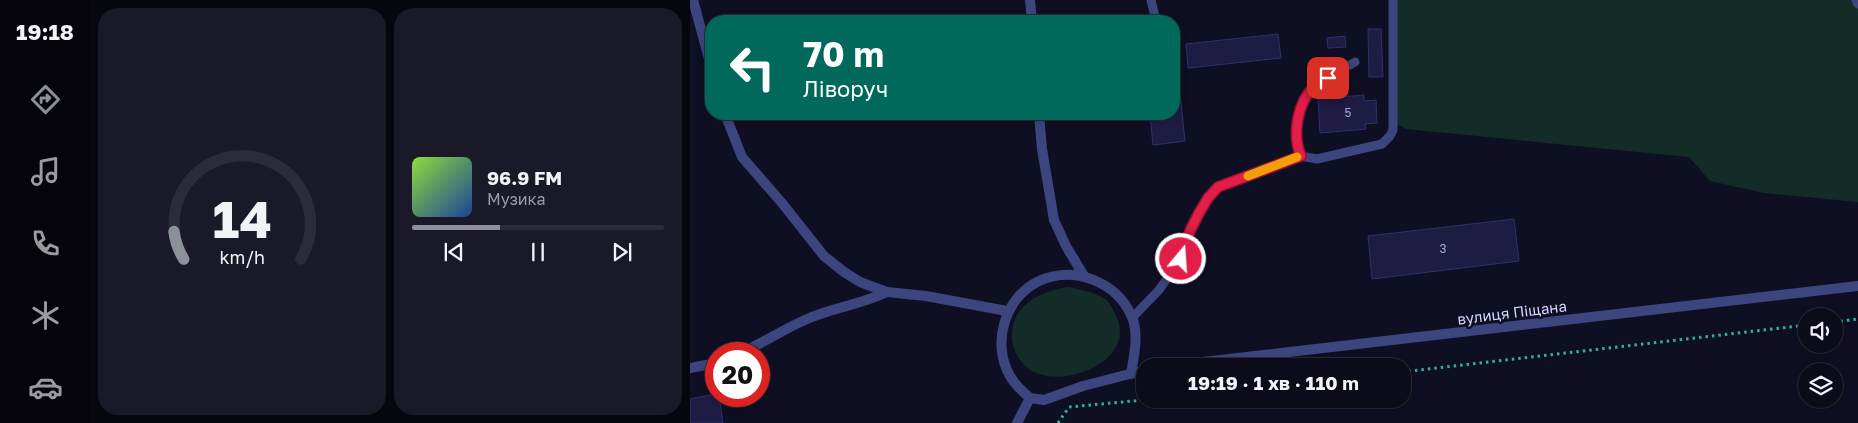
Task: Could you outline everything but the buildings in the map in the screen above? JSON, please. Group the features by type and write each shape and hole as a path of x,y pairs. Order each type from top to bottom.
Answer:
{"street":[{"path":"693,0 705,44"},
{"path":"1030,0 1031,15"},
{"path":"727,120 742,157 824,256 844,272 860,282 886,292 926,296 1007,311"},
{"path":"1040,120 1042,149 1054,220 1066,246 1084,276"},
{"path":"1131,374 1136,341 1132,318 1119,296 1103,283 1084,276 1053,276 1038,281 1026,289 1007,311 1002,328 1001,344 1004,360 1009,375 1018,388 1030,398 1044,400 1083,386 1131,374 1136,373"},
{"name":"вулиця Піщана","path":"1237,358 1858,286"},
{"path":"764,342 806,319 868,300 886,292"},
{"path":"690,368 705,365"},
{"path":"1017,423 1030,398"}],"lane":[{"path":"1151,0 1155,15"},
{"path":"1132,318 1159,290 1181,259 1190,231 1199,213 1208,198 1218,187 1301,156 1317,159 1382,144 1386,141 1393,132 1393,0"},
{"path":"1856,0 1858,4"},
{"path":"1301,156 1298,149 1297,129 1300,110 1305,98 1315,86 1355,62"}],"path":[{"path":"1843,321 1858,319"},
{"path":"1411,371 1798,326"},
{"path":"1058,423 1069,407 1136,401"}],"green space":[{"path":"1397,0 1854,0 1858,8 1858,202 1764,193 1710,181 1689,157 1406,129 1394,122"},
{"path":"1067,287 1084,290 1103,297 1110,304 1116,316 1120,333 1116,348 1105,360 1090,369 1072,375 1054,377 1038,373 1024,365 1013,345 1012,331 1014,321 1024,306 1040,295"}],"slow traffic":[{"path":"1248,176 1297,157"}],"route":[{"path":"1181,259 1190,231 1199,213 1208,198 1218,187 1301,156 1298,149 1297,129 1300,110 1305,98 1315,86 1328,78"}]}
